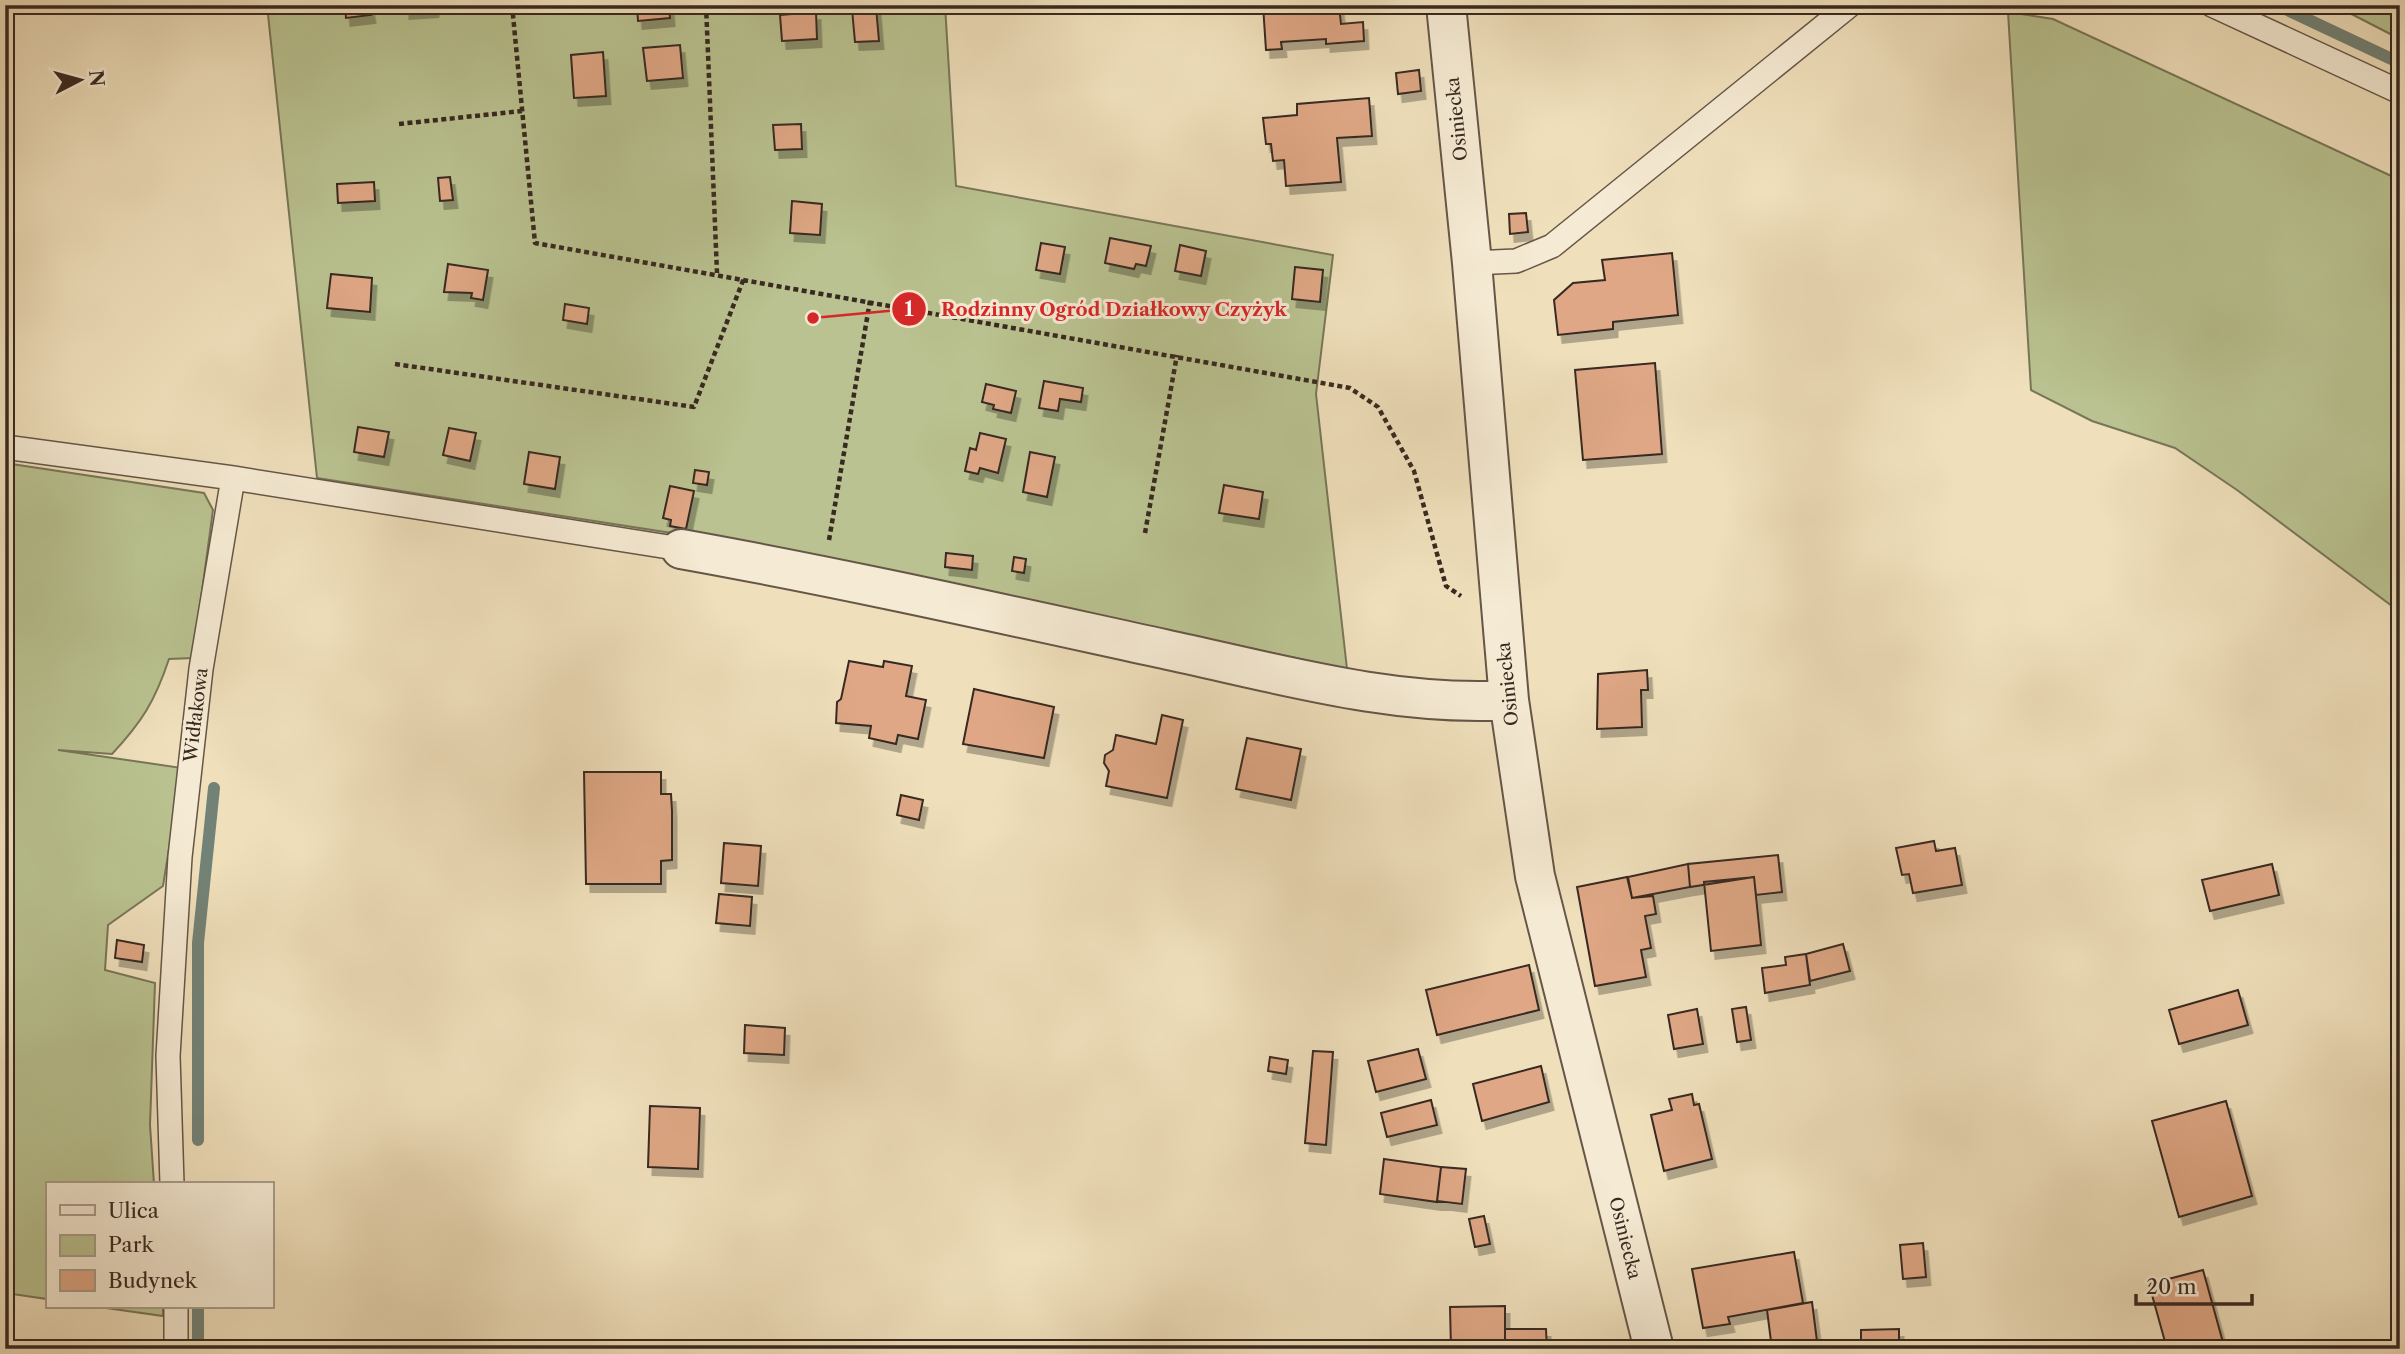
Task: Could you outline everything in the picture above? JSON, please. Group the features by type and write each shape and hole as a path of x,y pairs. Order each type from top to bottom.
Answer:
{"street":[{"name":"Osiniecka","path":"1446,5 1472,263 1508,700 1535,876 1654,1349"},
{"path":"681,548 823,575 1294,677 1410,698 1473,702 1508,700"}],"lane":[{"path":"1472,263 1516,261 1552,246 1850,5"},
{"path":"2212,5 2400,92"},
{"path":"5,447 233,478 681,548"},
{"name":"Widłakowa","path":"172,1182 168,1056 180,858 201,669 233,478"},
{"path":"176,1308 176,1349"}],"path":[{"path":"512,5 535,243 1177,355 1350,388 1378,407 1414,471 1446,586 1466,600 1500,600"},
{"path":"706,5 716,274"},
{"path":"399,124 522,111"},
{"path":"395,364 694,407 744,278"},
{"path":"828,544 870,301"},
{"path":"1145,533 1177,355"}],"green space":[{"path":"267,5 945,5 956,186 1333,255 1316,394 1347,669 826,557 317,478"},
{"path":"2334,5 2400,5 2400,39"},
{"path":"2008,12 2053,19 2400,180 2400,612 2237,490 2175,448 2092,421 2031,390"},
{"path":"5,463 204,493 213,510 193,658 169,659 146,710 132,732 112,754 58,750 182,768 163,886 108,925 105,970 155,983 150,1125 154,1182 46,1182 46,1299 5,1293"},
{"path":"106,1308 163,1308 163,1316"}],"building":[{"path":"345,5 369,5 371,15 346,18"},
{"path":"405,5 434,5 434,9 405,11"},
{"path":"637,5 669,5 670,18 638,21"},
{"path":"1263,5 1339,5 1341,24 1363,22 1364,41 1326,44 1326,39 1281,42 1282,49 1266,50"},
{"path":"876,7 879,41 855,42 852,9"},
{"path":"816,12 817,39 782,41 780,15"},
{"path":"680,45 683,78 647,81 643,48"},
{"path":"603,52 606,96 574,98 571,55"},
{"path":"1419,70 1421,91 1398,94 1396,73"},
{"path":"1369,98 1372,136 1337,138 1341,182 1286,186 1284,160 1273,161 1271,144 1266,144 1263,118 1297,115 1297,104"},
{"path":"801,124 802,149 775,150 773,125"},
{"path":"450,177 453,200 440,201 438,178"},
{"path":"374,182 375,201 338,203 337,184"},
{"path":"792,201 822,204 820,235 790,233"},
{"path":"1526,213 1528,232 1510,234 1509,214"},
{"path":"1110,238 1151,246 1146,266 1136,264 1134,269 1105,263"},
{"path":"1041,243 1065,247 1060,274 1036,270"},
{"path":"1180,245 1206,251 1201,276 1175,271"},
{"path":"1672,253 1678,315 1613,322 1613,329 1558,335 1554,300 1573,283 1605,280 1602,260"},
{"path":"448,264 488,270 483,300 471,298 472,293 444,292"},
{"path":"1295,267 1323,270 1320,302 1292,299"},
{"path":"331,274 372,278 370,312 327,308"},
{"path":"565,304 589,308 587,324 563,320"},
{"path":"1655,363 1662,454 1583,460 1575,370"},
{"path":"1044,381 1083,388 1081,402 1060,399 1058,411 1039,408"},
{"path":"986,384 1016,391 1011,413 993,409 994,405 982,402"},
{"path":"358,427 389,432 384,457 354,452"},
{"path":"449,428 476,433 470,461 443,455"},
{"path":"980,433 1006,439 998,473 980,468 978,474 965,471 970,448 976,450"},
{"path":"529,452 560,457 555,489 524,484"},
{"path":"1030,452 1055,457 1047,497 1023,492"},
{"path":"695,470 709,472 707,485 693,483"},
{"path":"1224,485 1263,492 1259,519 1219,513"},
{"path":"670,486 694,491 686,529 670,526 671,520 663,518"},
{"path":"946,553 973,556 972,570 945,567"},
{"path":"1014,557 1026,559 1024,573 1012,571"},
{"path":"849,661 883,667 884,661 912,666 906,696 926,700 918,739 898,735 896,744 869,738 871,726 836,723 837,702 841,699"},
{"path":"1647,670 1648,690 1641,690 1642,727 1597,729 1598,674"},
{"path":"974,689 1054,707 1044,758 963,744"},
{"path":"1162,715 1183,720 1167,798 1106,786 1109,771 1104,763 1105,755 1113,750 1116,735 1156,744"},
{"path":"1247,738 1301,749 1291,800 1236,789"},
{"path":"584,772 661,772 661,794 671,794 672,860 661,861 661,884 586,884"},
{"path":"901,795 923,800 919,820 897,815"},
{"path":"1934,841 1936,851 1955,848 1962,885 1913,893 1909,874 1902,875 1896,848"},
{"path":"724,843 761,846 758,886 721,883"},
{"path":"1778,855 1782,892 1756,895 1754,877 1690,887 1688,864"},
{"path":"1688,864 1690,887 1632,898 1628,877"},
{"path":"2272,864 2279,895 2210,911 2202,880"},
{"path":"1627,877 1632,898 1653,896 1656,914 1645,916 1651,948 1641,950 1646,977 1595,986 1577,887"},
{"path":"1754,877 1761,945 1711,951 1704,882"},
{"path":"719,894 752,897 750,926 716,923"},
{"path":"117,940 144,945 142,962 115,958"},
{"path":"1843,944 1850,971 1810,981 1806,954"},
{"path":"1806,954 1810,985 1765,993 1762,968 1786,965 1785,957"},
{"path":"1529,965 1539,1010 1437,1035 1426,990"},
{"path":"2238,990 2248,1025 2179,1044 2169,1010"},
{"path":"1746,1007 1751,1040 1737,1042 1732,1009"},
{"path":"1697,1009 1703,1044 1674,1049 1668,1015"},
{"path":"745,1025 785,1028 784,1055 744,1053"},
{"path":"1418,1049 1426,1079 1376,1092 1368,1061"},
{"path":"1313,1051 1333,1052 1326,1145 1305,1143"},
{"path":"1270,1057 1288,1060 1286,1074 1268,1071"},
{"path":"1541,1066 1549,1102 1482,1121 1473,1084"},
{"path":"1692,1094 1694,1105 1699,1104 1712,1159 1664,1171 1651,1115 1672,1110 1669,1099"},
{"path":"1431,1100 1437,1125 1387,1137 1381,1113"},
{"path":"2226,1101 2252,1196 2179,1217 2152,1121"},
{"path":"650,1106 700,1108 698,1169 648,1167"},
{"path":"1384,1159 1441,1167 1437,1202 1380,1194"},
{"path":"1441,1167 1466,1169 1462,1204 1437,1201"},
{"path":"1484,1216 1490,1244 1475,1247 1469,1219"},
{"path":"1923,1243 1926,1277 1903,1279 1900,1245"},
{"path":"1794,1252 1803,1303 1728,1317 1730,1324 1703,1328 1692,1269"},
{"path":"2203,1270 2224,1346 2167,1349 2149,1284"},
{"path":"1812,1302 1818,1349 1772,1349 1767,1310"},
{"path":"1505,1306 1505,1349 1451,1349 1450,1307"},
{"path":"1505,1329 1546,1329 1547,1349 1505,1349"},
{"path":"1899,1329 1899,1349 1861,1349 1861,1330"},
{"path":"1415,1340 1451,1340 1451,1349 1415,1349"}],"waterway":[{"path":"2277,5 2400,63"},
{"path":"198,1140 198,943 214,788"},
{"path":"198,1308 198,1349"}],"place":[{"name":"Rodzinny Ogród Działkowy Czyżyk","path":"813,318"}]}
